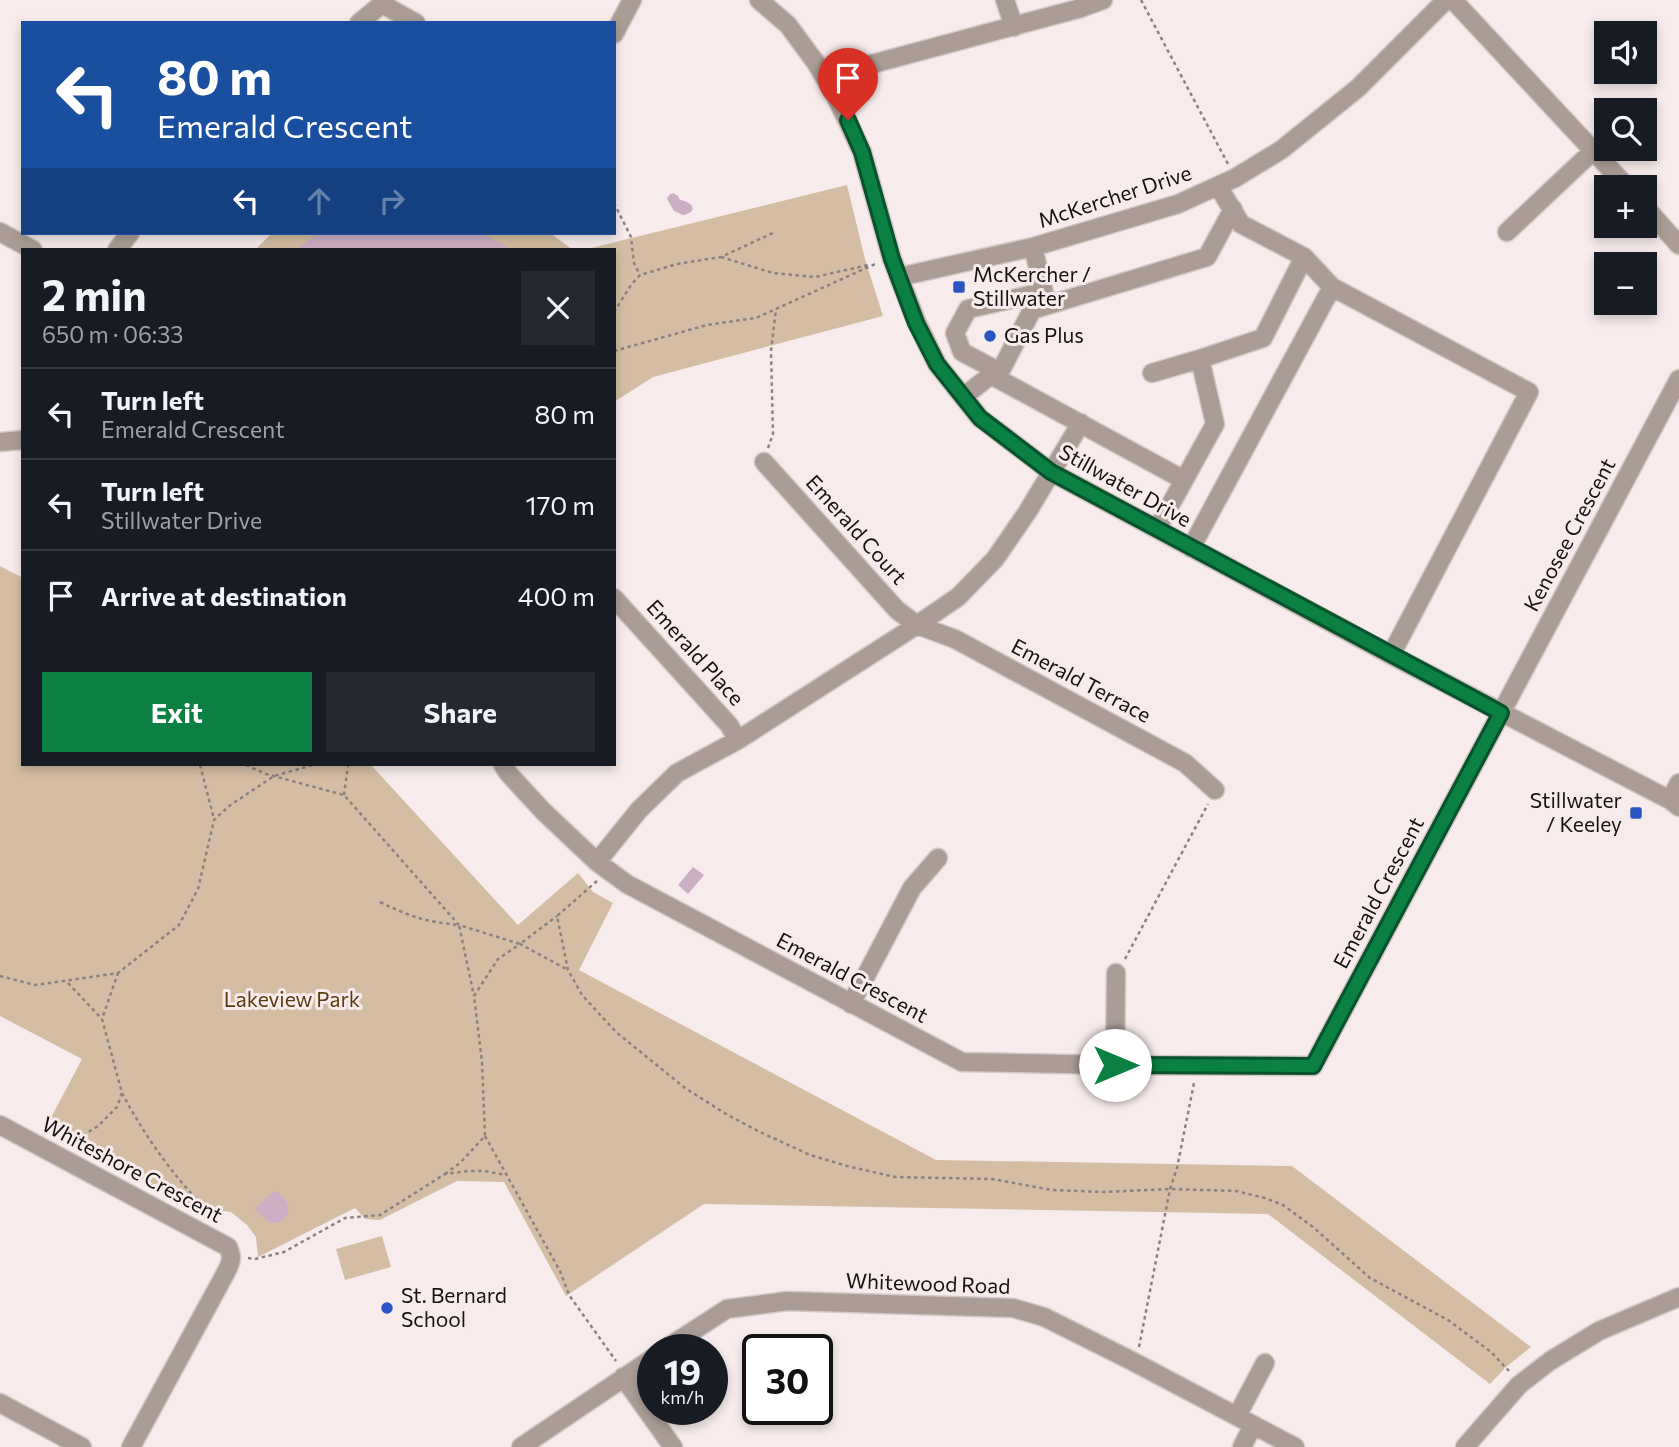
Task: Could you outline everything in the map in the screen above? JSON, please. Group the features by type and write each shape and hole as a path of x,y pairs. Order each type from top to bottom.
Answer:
{"street":[{"path":"616,30 632,0"},
{"name":"Stillwater Drive","path":"759,0 788,25 827,80 862,152 892,259 916,323 937,364 980,418 1051,472 1674,804"},
{"path":"1005,0 1014,27"},
{"path":"827,80 845,71 1014,27 1103,0"},
{"name":"McKercher Drive","path":"899,277 1033,247 1178,205 1219,186 1281,150 1358,89 1446,0"},
{"path":"1453,0 1616,175"},
{"path":"361,21 378,2 412,21"},
{"path":"1507,232 1593,150"},
{"path":"1219,186 1241,223 1304,257 1332,287 1529,392 1391,655"},
{"path":"1184,480 996,374 962,352 955,333 968,309 1045,299 1208,257 1233,209"},
{"path":"1657,220 1679,245"},
{"path":"0,232 29,248"},
{"path":"1033,247 1045,299"},
{"path":"1152,373 1263,338 1304,257"},
{"path":"1191,548 1332,287"},
{"path":"962,397 996,374 1032,310 1045,299"},
{"path":"1157,529 1215,424 1200,359"},
{"name":"Kenosee Crescent","path":"1501,713 1679,379"},
{"path":"597,862 639,810 677,774 738,740 958,597 995,559 1028,511 1081,423"},
{"path":"0,442 21,440"},
{"name":"Emerald Court","path":"764,461 897,610 917,625"},
{"name":"Emerald Place","path":"616,600 729,725 738,740"},
{"name":"Emerald Terrace","path":"917,625 955,639 1185,763 1215,790"},
{"name":"Emerald Crescent","path":"504,766 544,811 597,862 627,884 962,1062 1313,1066 1501,713"},
{"path":"1674,804 1679,783"},
{"path":"851,1004 912,888 938,858"},
{"path":"1115,1065 1116,973"},
{"name":"Whiteshore Crescent","path":"0,1125 228,1247 232,1255 224,1276 131,1447"},
{"path":"1465,1447 1519,1385 1550,1361 1599,1332 1679,1297"},
{"name":"Whitewood Road","path":"688,1334 727,1309 787,1301 1013,1308 1044,1317 1295,1447"},
{"path":"521,1447 620,1369 637,1363"},
{"path":"1237,1416 1265,1363"},
{"path":"620,1369 673,1447"},
{"path":"0,1403 82,1447"},
{"path":"1242,1447 1254,1425"}],"path":[{"path":"1141,0 1227,162"},
{"path":"616,207 631,237 634,263 640,275"},
{"path":"616,309 640,275 677,264 721,257 773,233"},
{"path":"721,257 773,273 815,277 892,259"},
{"path":"616,350 707,325 750,320 872,264"},
{"path":"773,434 771,351 776,309"},
{"path":"0,976 35,985 118,973 179,925 198,890 214,820 200,766"},
{"path":"249,766 274,776 344,795 458,925 474,996 482,1062 485,1136 560,1270 569,1295 620,1369"},
{"path":"214,820 229,806 274,776 309,766"},
{"path":"344,795 348,766"},
{"path":"1131,948 1199,820"},
{"path":"474,996 498,959 557,916 590,886"},
{"path":"380,902 416,919 458,925 520,944 568,971"},
{"path":"557,916 568,971 582,995 616,1032 685,1088 737,1120 810,1155 895,1177 992,1179 1052,1190 1237,1191 1265,1198 1283,1205 1313,1227 1370,1278 1448,1320 1491,1352 1509,1371"},
{"path":"102,1018 118,973"},
{"path":"67,981 102,1018 122,1093 134,1117 188,1192 209,1212"},
{"path":"1138,1350 1195,1080"},
{"path":"68,1145 98,1126 117,1107 122,1093"},
{"path":"255,1259 284,1252 345,1218 380,1215 460,1163 485,1136"},
{"path":"445,1174 484,1171 506,1175"}],"green space":[{"path":"847,185 865,259 883,316 653,377 616,401 616,248 591,248"},
{"path":"270,235 553,235 570,248 257,248"},
{"name":"Lakeview Park","path":"0,566 21,577 21,766 372,766 518,925 578,873 593,892 613,903 579,970 936,1160 1292,1166 1531,1347 1490,1384 1268,1214 704,1204 566,1296 504,1182 457,1181 380,1220 365,1219 355,1208 258,1257 256,1237 247,1225 231,1212 195,1207 45,1129 82,1059 0,1016"},
{"path":"382,1236 391,1267 345,1280 336,1249"}],"shaded area":[{"path":"673,193 691,205 691,212 683,215 674,211 667,199"},
{"path":"315,235 486,235 508,248 299,248"},
{"path":"693,867 704,875 688,894 678,885"},
{"path":"275,1190 286,1201 288,1212 280,1222 272,1223 265,1220 255,1208"}],"place":[{"name":"McKercher / Stillwater","path":"959,287"},
{"name":"Gas Plus","path":"990,336"},
{"name":"Stillwater / Keeley","path":"1636,813"},
{"name":"St. Bernard School","path":"387,1308"}],"route":[{"path":"848,120 862,152 892,259 916,323 937,364 980,418 1051,472 1501,713 1313,1066 1115,1065"}]}
